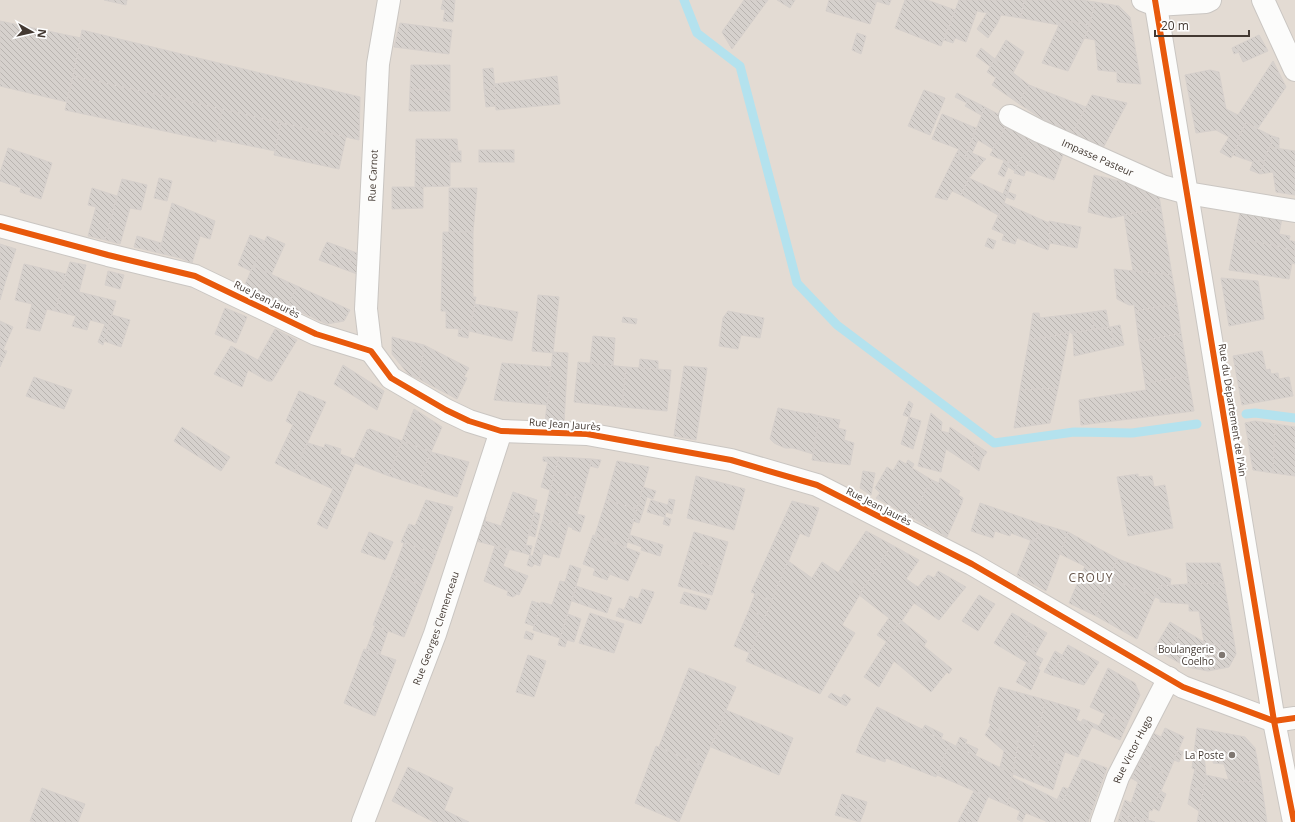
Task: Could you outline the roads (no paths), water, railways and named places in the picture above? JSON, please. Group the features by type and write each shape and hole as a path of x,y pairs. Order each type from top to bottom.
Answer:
{"street":[{"name":"Rue Carnot","path":"371,351 366,309 378,64 388,0"},
{"path":"1162,2 1206,2 1210,0"},
{"path":"1263,0 1295,70"},
{"name":"Rue du Département de l'Ain","path":"1162,2 1187,193 1285,719 1294,822"},
{"name":"Impasse Pasteur","path":"1010,116 1039,131 1162,186 1187,193 1295,211"},
{"name":"Rue Jean Jaurès","path":"0,226 108,255 195,276 316,334 371,351 391,378 446,410 469,421 500,431 587,434 731,460 817,485 972,564 1184,686 1285,719"},
{"name":"Rue Georges Clemenceau","path":"363,822 435,634 500,431"},
{"name":"Rue Victor Hugo","path":"1102,822 1118,777 1169,678"}],"waterway":[{"path":"684,0 697,33 740,66 797,283 837,325 994,443 1074,432 1132,433 1197,424"},
{"path":"1246,414 1255,413 1295,418"}],"place":[{"name":"Boulangerie Coelho","path":"1222,655"},
{"name":"La Poste","path":"1232,755"}],"district":[{"name":"CROUY","path":"1091,578"}]}
